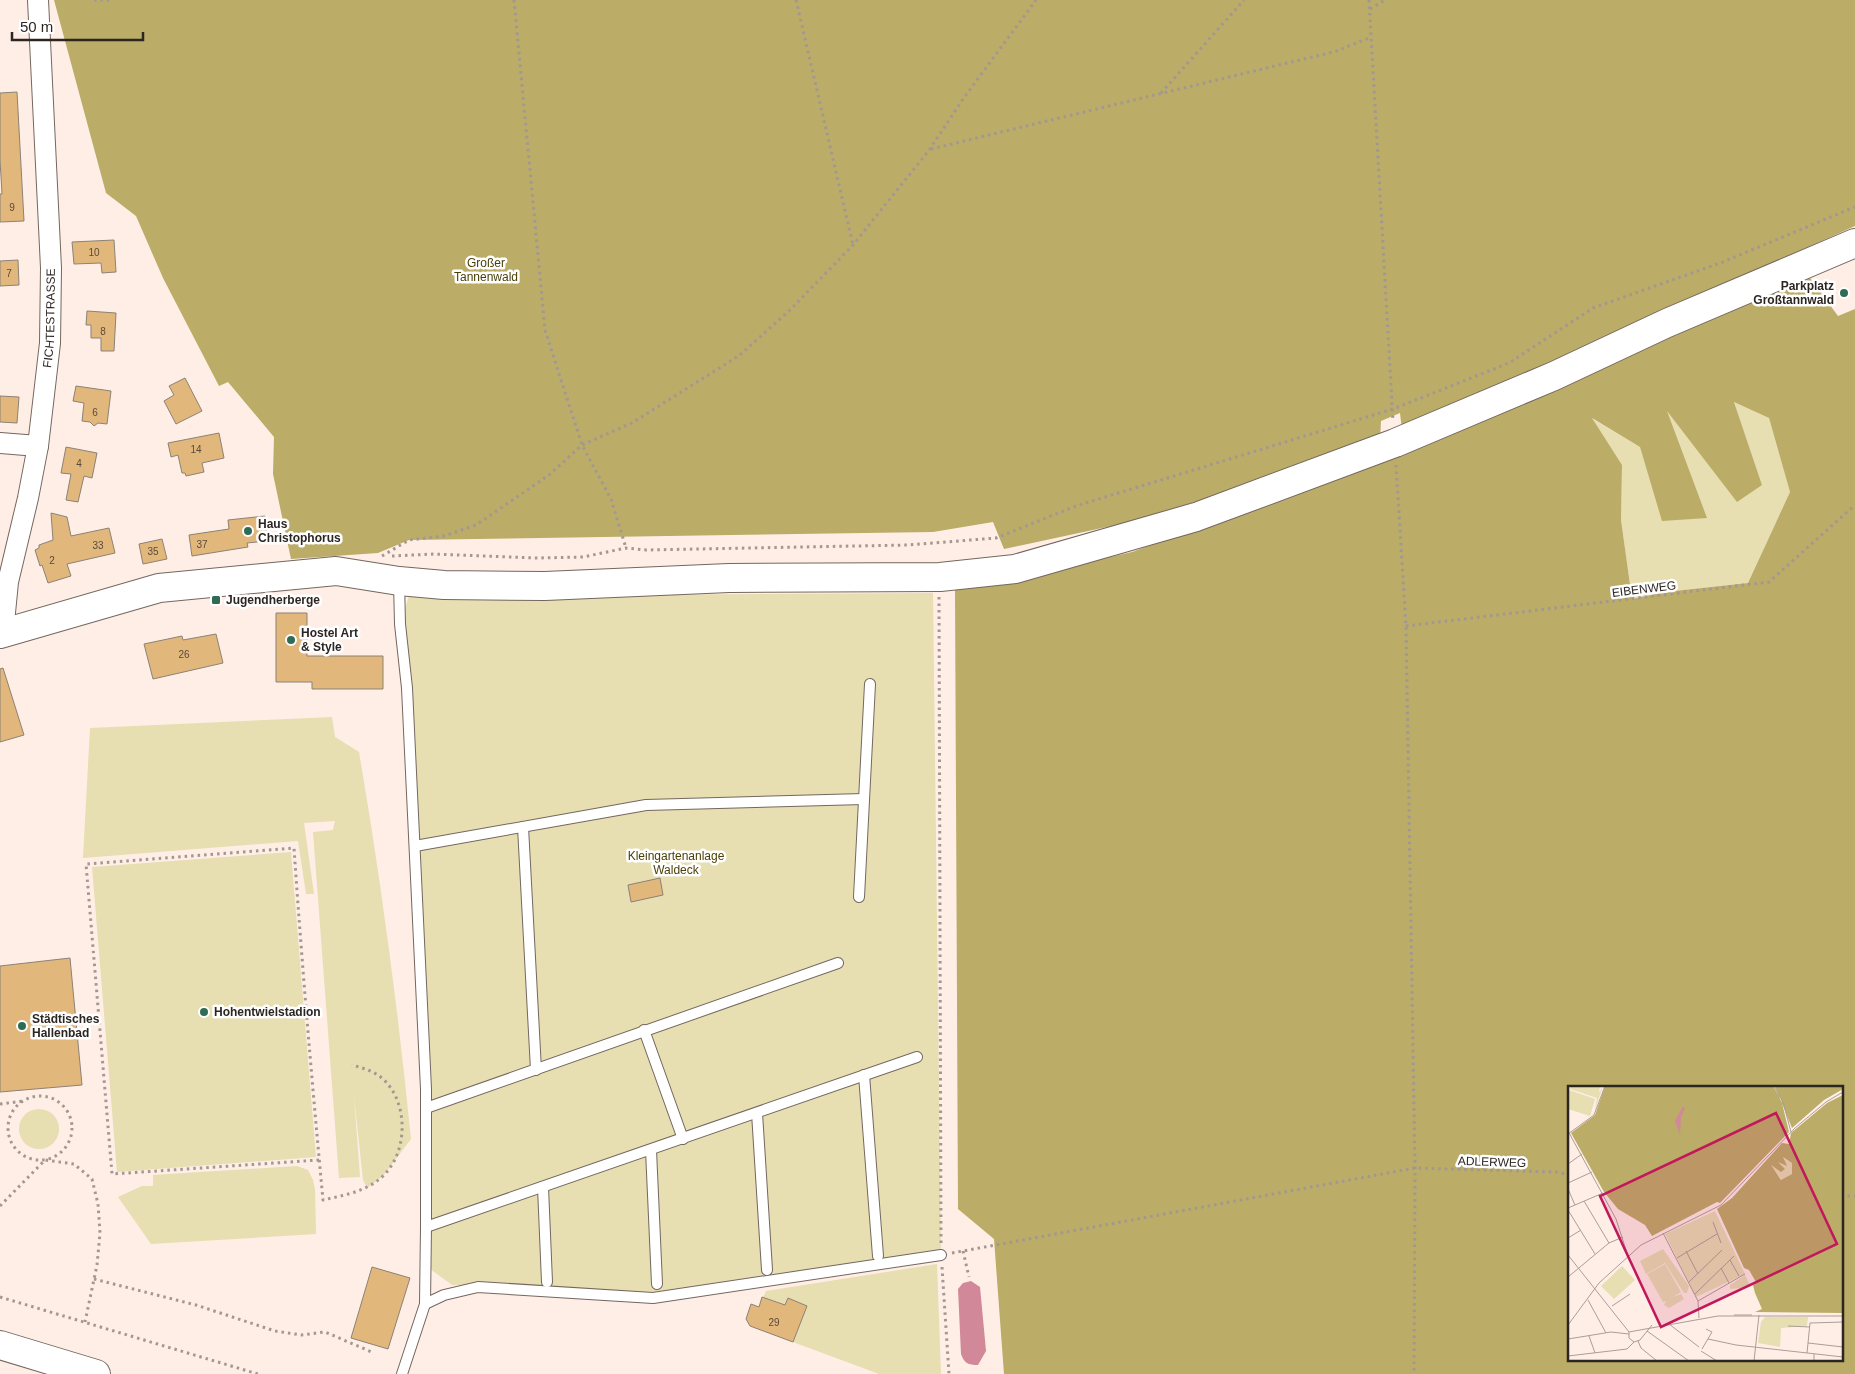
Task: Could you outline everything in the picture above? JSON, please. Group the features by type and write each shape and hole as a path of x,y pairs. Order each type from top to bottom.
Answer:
{"main road":[{"path":"2,634 159,588 336,571 399,582 444,585 545,586 729,578 940,577 1015,569 1196,516 1395,444 1554,376 1667,323 1855,243"},
{"path":"0,1345 85,1372"}],"street":[{"name":"FICHTESTRASSE","path":"2,634 8,582 38,446 50,343 51,268 38,0"},
{"path":"0,443 38,446"}],"lane":[{"path":"399,582 400,624 408,688 426,1108 425,1304 402,1374"},
{"path":"859,897 870,684"},
{"path":"415,846 646,805 864,799"},
{"path":"523,827 536,1070"},
{"path":"426,1108 838,963"},
{"path":"644,1030 683,1139"},
{"path":"426,1227 917,1057"},
{"path":"864,1075 878,1256"},
{"path":"757,1113 768,1270"},
{"path":"651,1150 657,1284"},
{"path":"543,1187 547,1282"},
{"path":"425,1304 444,1295 478,1287 653,1298 941,1255"}],"path":[{"path":"96,0 112,0"},
{"path":"514,0 545,330 582,445 611,499 626,548"},
{"path":"796,0 853,245"},
{"path":"409,540 444,536 476,524 549,475 582,445 632,423 740,355 791,309 853,245 930,150 964,98 1036,0"},
{"path":"1161,93 1244,0"},
{"path":"1369,0 1406,626 1415,1168 1414,1374"},
{"path":"1370,9 1385,0"},
{"path":"930,150 1337,51 1371,37"},
{"path":"382,556 434,554 583,558 626,548 646,550 907,545 996,538 1076,506 1392,409 1509,363 1592,308 1723,262 1855,207"},
{"name":"EIBENWEG","path":"1406,626 1769,582 1855,505"},
{"path":"940,577 941,1255 949,1374"},
{"path":"319,1160 112,1174 86,864 294,848 303,977 319,1160 322,1200 363,1190 383,1176 397,1157 402,1138 397,1097 383,1079 368,1069 352,1065"},
{"path":"0,1104 35,1097 45,1097 63,1106 69,1113 72,1123 72,1133 64,1150 56,1157 46,1160 0,1206"},
{"path":"24,1100 10,1117 8,1128 10,1139 16,1149 24,1156 34,1160 74,1164 92,1179 98,1204 100,1233 94,1279 85,1322"},
{"name":"ADLERWEG","path":"941,1255 1415,1168 1556,1172 1568,1175"},
{"path":"1842,1196 1855,1196"},
{"path":"963,1251 969,1277"},
{"path":"94,1279 187,1303 275,1331 301,1335 325,1332 374,1353"},
{"path":"0,1297 258,1374"}],"green space":[{"name":"Großer Tannenwald","path":"54,0 1855,0 1855,226 1402,430 1400,413 1381,421 1380,440 1243,487 1130,522 1004,549 993,522 933,532 409,540 378,553 291,559 273,474 274,437 228,382 219,386 163,278 136,216 106,193"},
{"path":"1810,278 1838,316 1855,309 1855,1374 1004,1374 994,1239 958,1209 955,587 999,582 1132,552 1387,458 1787,281","holes":["1734,402 1769,418 1790,492 1748,583 1665,592 1632,599 1621,520 1622,465 1592,418 1640,447 1662,521 1707,518 1667,411 1737,502 1762,485"]},
{"path":"1734,402 1769,418 1790,492 1748,583 1665,592 1632,599 1621,520 1622,465 1591,418 1640,447 1663,521 1666,409 1762,485"},
{"name":"Kleingartenanlage Waldeck","path":"933,593 941,1255 653,1298 452,1285 426,1266 426,1089 400,624 409,596"},
{"path":"332,717 335,737 359,752 375,848 411,1139 383,1176 367,1188 363,1180 354,1096 360,1177 339,1178 313,832 333,830 335,821 304,823 314,894 306,894 298,841 83,858 90,728"},
{"name":"Hohentwielstadion","path":"291,852 316,1157 117,1172 92,867"},
{"path":"43,1109 50,1112 56,1118 59,1129 58,1137 50,1146 43,1149 35,1149 28,1146 20,1137 19,1125 22,1118 31,1110"},
{"path":"297,1166 308,1170 313,1180 316,1234 151,1244 118,1197 142,1186 153,1186 153,1175"},
{"path":"937,1264 941,1374 879,1374 750,1326 766,1291"}],"shaded area":[{"path":"971,1281 980,1287 986,1351 978,1365 967,1363 961,1354 958,1289 963,1283"}],"building":[{"path":"17,92 24,221 0,222 0,194 2,194 0,93"},
{"path":"114,240 116,272 102,273 101,263 74,264 72,242"},
{"path":"18,260 19,285 0,286 0,261"},
{"path":"87,311 116,313 114,351 101,351 101,338 91,338 91,325 86,325"},
{"path":"185,378 202,411 176,424 164,401 174,395 169,386"},
{"path":"76,386 111,391 107,424 98,423 94,426 90,422 82,421 84,403 73,401"},
{"path":"0,396 19,397 17,423 0,422"},
{"path":"219,433 224,458 202,463 204,472 186,476 185,473 182,473 178,455 171,457 168,443"},
{"path":"66,447 97,453 92,478 84,476 78,502 66,500 71,474 61,473"},
{"path":"51,513 67,517 71,536 109,528 115,553 67,564 71,576 48,583 35,550 39,548 39,545 53,540"},
{"path":"265,516 267,541 247,543 248,547 192,556 189,535 229,529 228,520"},
{"path":"162,539 167,559 143,564 139,544"},
{"name":"Hostel Art & Style","path":"276,613 307,613 307,656 383,656 383,689 312,689 312,682 276,682"},
{"path":"216,634 223,663 153,679 144,644 182,636 183,640"},
{"path":"3,668 24,735 0,742 0,669"},
{"path":"660,878 663,895 631,902 628,885"},
{"path":"70,958 82,1085 0,1092 0,966"},
{"path":"372,1267 410,1278 388,1349 351,1338"},
{"path":"762,1297 785,1305 788,1298 807,1306 793,1342 750,1326 746,1319 751,1304 759,1307"}],"place":[{"name":"Parkplatz Großtannwald","path":"1844,293"},
{"name":"Haus Christophorus","path":"248,531"},
{"name":"Jugendherberge","path":"216,600"},
{"name":"Hostel Art & Style","path":"291,640"},
{"name":"Hohentwielstadion","path":"204,1012"},
{"name":"Städtisches Hallenbad","path":"22,1026"}]}
